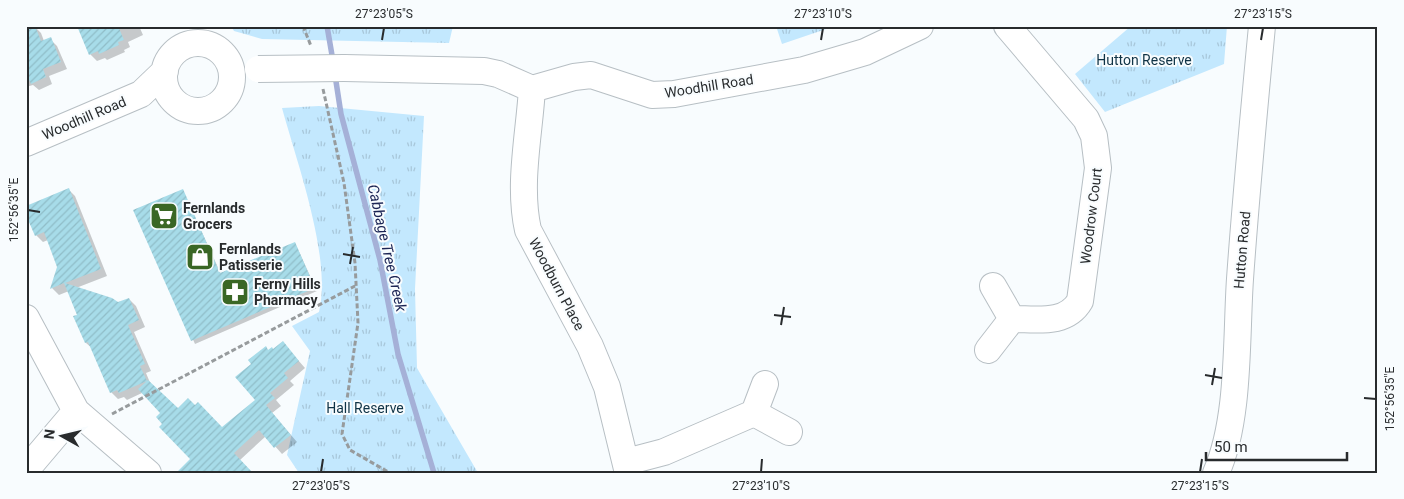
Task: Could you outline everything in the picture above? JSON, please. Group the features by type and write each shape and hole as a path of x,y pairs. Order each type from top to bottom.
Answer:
{"street":[{"name":"Woodhill Road","path":"532,89 574,77 591,75 652,95 674,94 804,70 865,52 920,26"},
{"name":"Woodrow Court","path":"1007,26 1086,119 1094,136 1098,168 1080,301 1074,310 1060,318 1012,319"},
{"name":"Hutton Road","path":"1216,473 1222,460 1231,424 1242,259 1262,26"},
{"path":"194,36 216,48 230,72 224,100 207,110 189,110 181,107 167,83 168,61 194,36"},
{"path":"230,72 258,69 344,68 484,71 498,74 532,89"},
{"name":"Woodhill Road","path":"26,143 167,83"},
{"name":"Woodburn Place","path":"532,89 523,190 524,211 528,230 590,346 607,387 627,467"},
{"path":"988,350 1012,319 993,286"},
{"path":"26,318 84,418 148,473"},
{"path":"627,467 754,413 765,384"},
{"path":"754,413 789,432"},
{"path":"26,470 84,418"}],"path":[{"path":"303,26 313,53"},
{"path":"321,79 349,211 355,263 354,286 358,322 342,434 350,450 390,473"},
{"path":"84,418 354,286"}],"green space":[{"path":"231,26 453,26 449,43 262,39 234,31"},
{"path":"776,26 835,26 782,44"},
{"name":"Hutton Reserve","path":"1131,26 1227,26 1224,64 1105,112 1075,74"},
{"name":"Hall Reserve","path":"319,106 424,116 415,289 417,368 478,473 299,473 287,455 310,351 292,326 319,312 322,290 321,265 311,210 282,108"}],"building":[{"path":"26,26 35,26 41,41 51,37 61,62 43,69 46,77 31,84 26,73"},
{"path":"77,26 118,26 124,40 118,42 119,45 99,54 98,51 89,55"},
{"path":"69,188 101,269 65,283 112,298 118,302 129,298 139,320 128,325 145,364 140,366 147,381 119,393 117,390 110,393 88,342 85,343 73,316 77,315 64,283 50,289 57,267 44,232 35,236 26,215 26,206"},
{"path":"183,189 220,273 295,242 315,288 191,341 133,210"},
{"path":"283,341 299,361 284,373 288,378 270,393 275,398 266,405 291,435 274,448 259,430 234,453 253,473 176,473 190,459 159,427 162,424 156,417 160,413 138,389 148,380 178,408 188,398 195,405 198,402 222,427 255,400 235,377 251,364 248,360 266,346 268,350 272,347 273,349"}],"waterway":[{"name":"Cabbage Tree Creek","path":"327,26 333,61"},
{"name":"Cabbage Tree Creek","path":"335,75 341,114 380,260 398,354 434,473"}],"place":[{"name":"Fernlands Grocers","path":"164,216"},
{"name":"Fernlands Patisserie","path":"200,257"},
{"name":"Ferny Hills Pharmacy","path":"235,292"}]}
